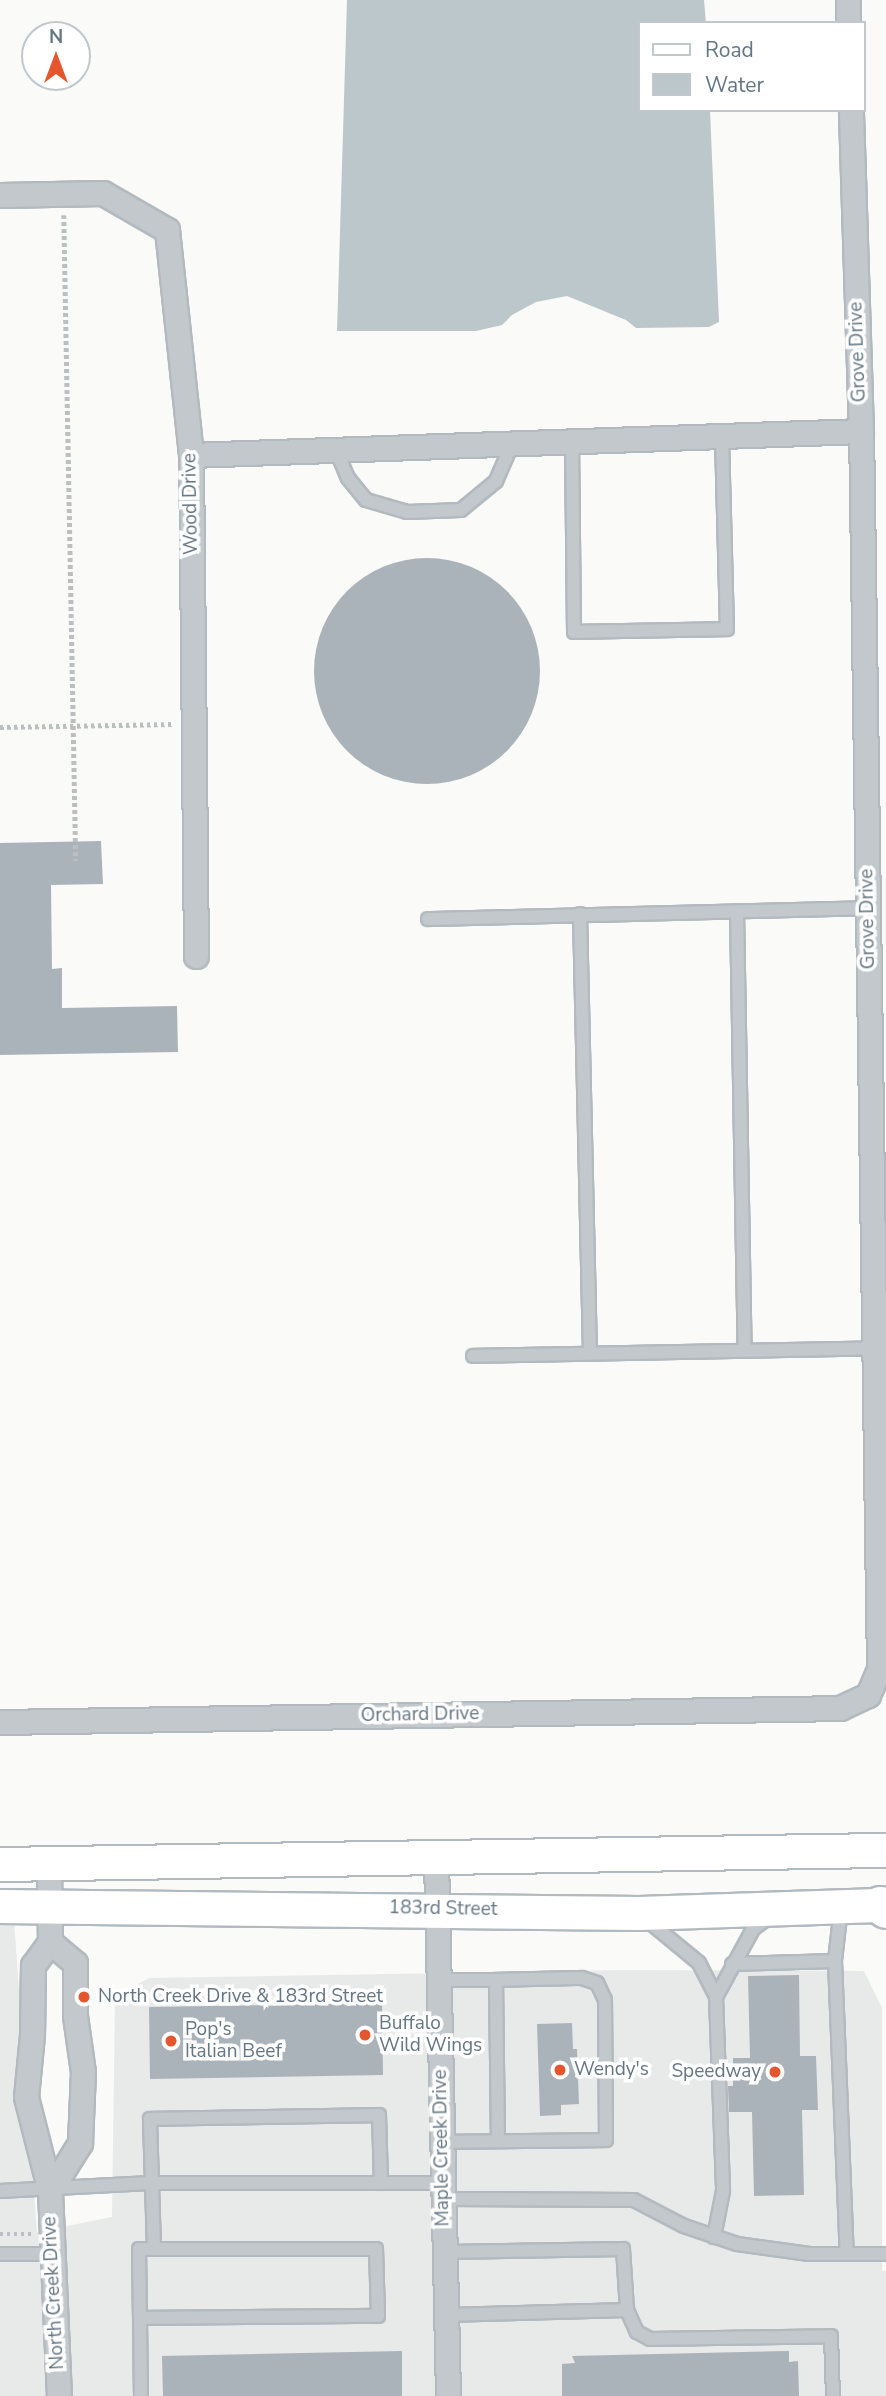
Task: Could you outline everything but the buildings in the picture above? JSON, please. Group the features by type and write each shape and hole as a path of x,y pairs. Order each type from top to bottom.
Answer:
{"street":[{"path":"848,0 848,21"},
{"name":"Grove Drive","path":"840,1709 868,1695 879,1669 860,431 851,112"},
{"name":"Wood Drive","path":"0,195 103,193 167,230 191,455 196,956"},
{"path":"191,455 860,431"},
{"name":"Orchard Drive","path":"0,1722 840,1709"},
{"path":"0,1864 886,1850"},
{"name":"Maple Creek Drive","path":"436,1858 447,2396"},
{"path":"49,1863 50,1942"},
{"name":"183rd Street","path":"0,1906 639,1913 884,1906"},
{"name":"North Creek Drive","path":"50,2191 80,2143 83,2072 75,2016 75,1963 50,1942 33,1965 33,2035 26,2097 50,2191 59,2396"}],"lane":[{"path":"572,441 574,632 727,629 722,436"},
{"path":"336,450 348,478 366,500 407,512 461,510 496,481 512,444"},
{"path":"428,919 868,908"},
{"path":"737,912 745,1349"},
{"path":"580,914 590,1351"},
{"path":"473,1356 590,1351 874,1348"},
{"path":"841,1906 835,1961 847,2253"},
{"path":"716,1997 753,1929 780,1908"},
{"path":"639,1913 699,1963 716,1997 723,2191 714,2236"},
{"path":"732,1964 835,1961"},
{"path":"439,1980 582,1978 597,1983 604,2000 606,2140 442,2142"},
{"path":"496,1980 498,2141"},
{"path":"154,2248 150,2119 379,2115 381,2183"},
{"path":"0,2191 50,2191 150,2183 381,2183 443,2191 634,2200 684,2226 737,2245 809,2253 886,2253"},
{"path":"0,2254 52,2244"},
{"path":"140,2318 379,2316 376,2249 139,2249 141,2396"},
{"path":"444,2252 624,2249 627,2310 637,2332 649,2339 831,2336 833,2396"},
{"path":"446,2315 627,2310"}],"path":[{"path":"63,194 68,545 74,612 76,861"},
{"path":"0,727 179,723"},
{"path":"0,2234 52,2244"}],"shaded area":[{"path":"14,1921 37,2232 112,2217 115,1997 149,1978 624,1970 864,1971 882,2008 882,2271 886,2271 886,2396 0,2396 0,1922"}],"water":[{"path":"347,0 704,0 706,21 638,21 638,112 710,112 719,322 709,327 636,328 626,320 567,296 536,302 512,315 502,325 476,331 337,331"}],"place":[{"name":"North Creek Drive & 183rd Street","path":"84,1997"},
{"name":"Buffalo Wild Wings","path":"365,2035"},
{"name":"Pop's Italian Beef","path":"171,2041"},
{"name":"Wendy's","path":"560,2070"},
{"name":"Speedway","path":"775,2072"}]}
